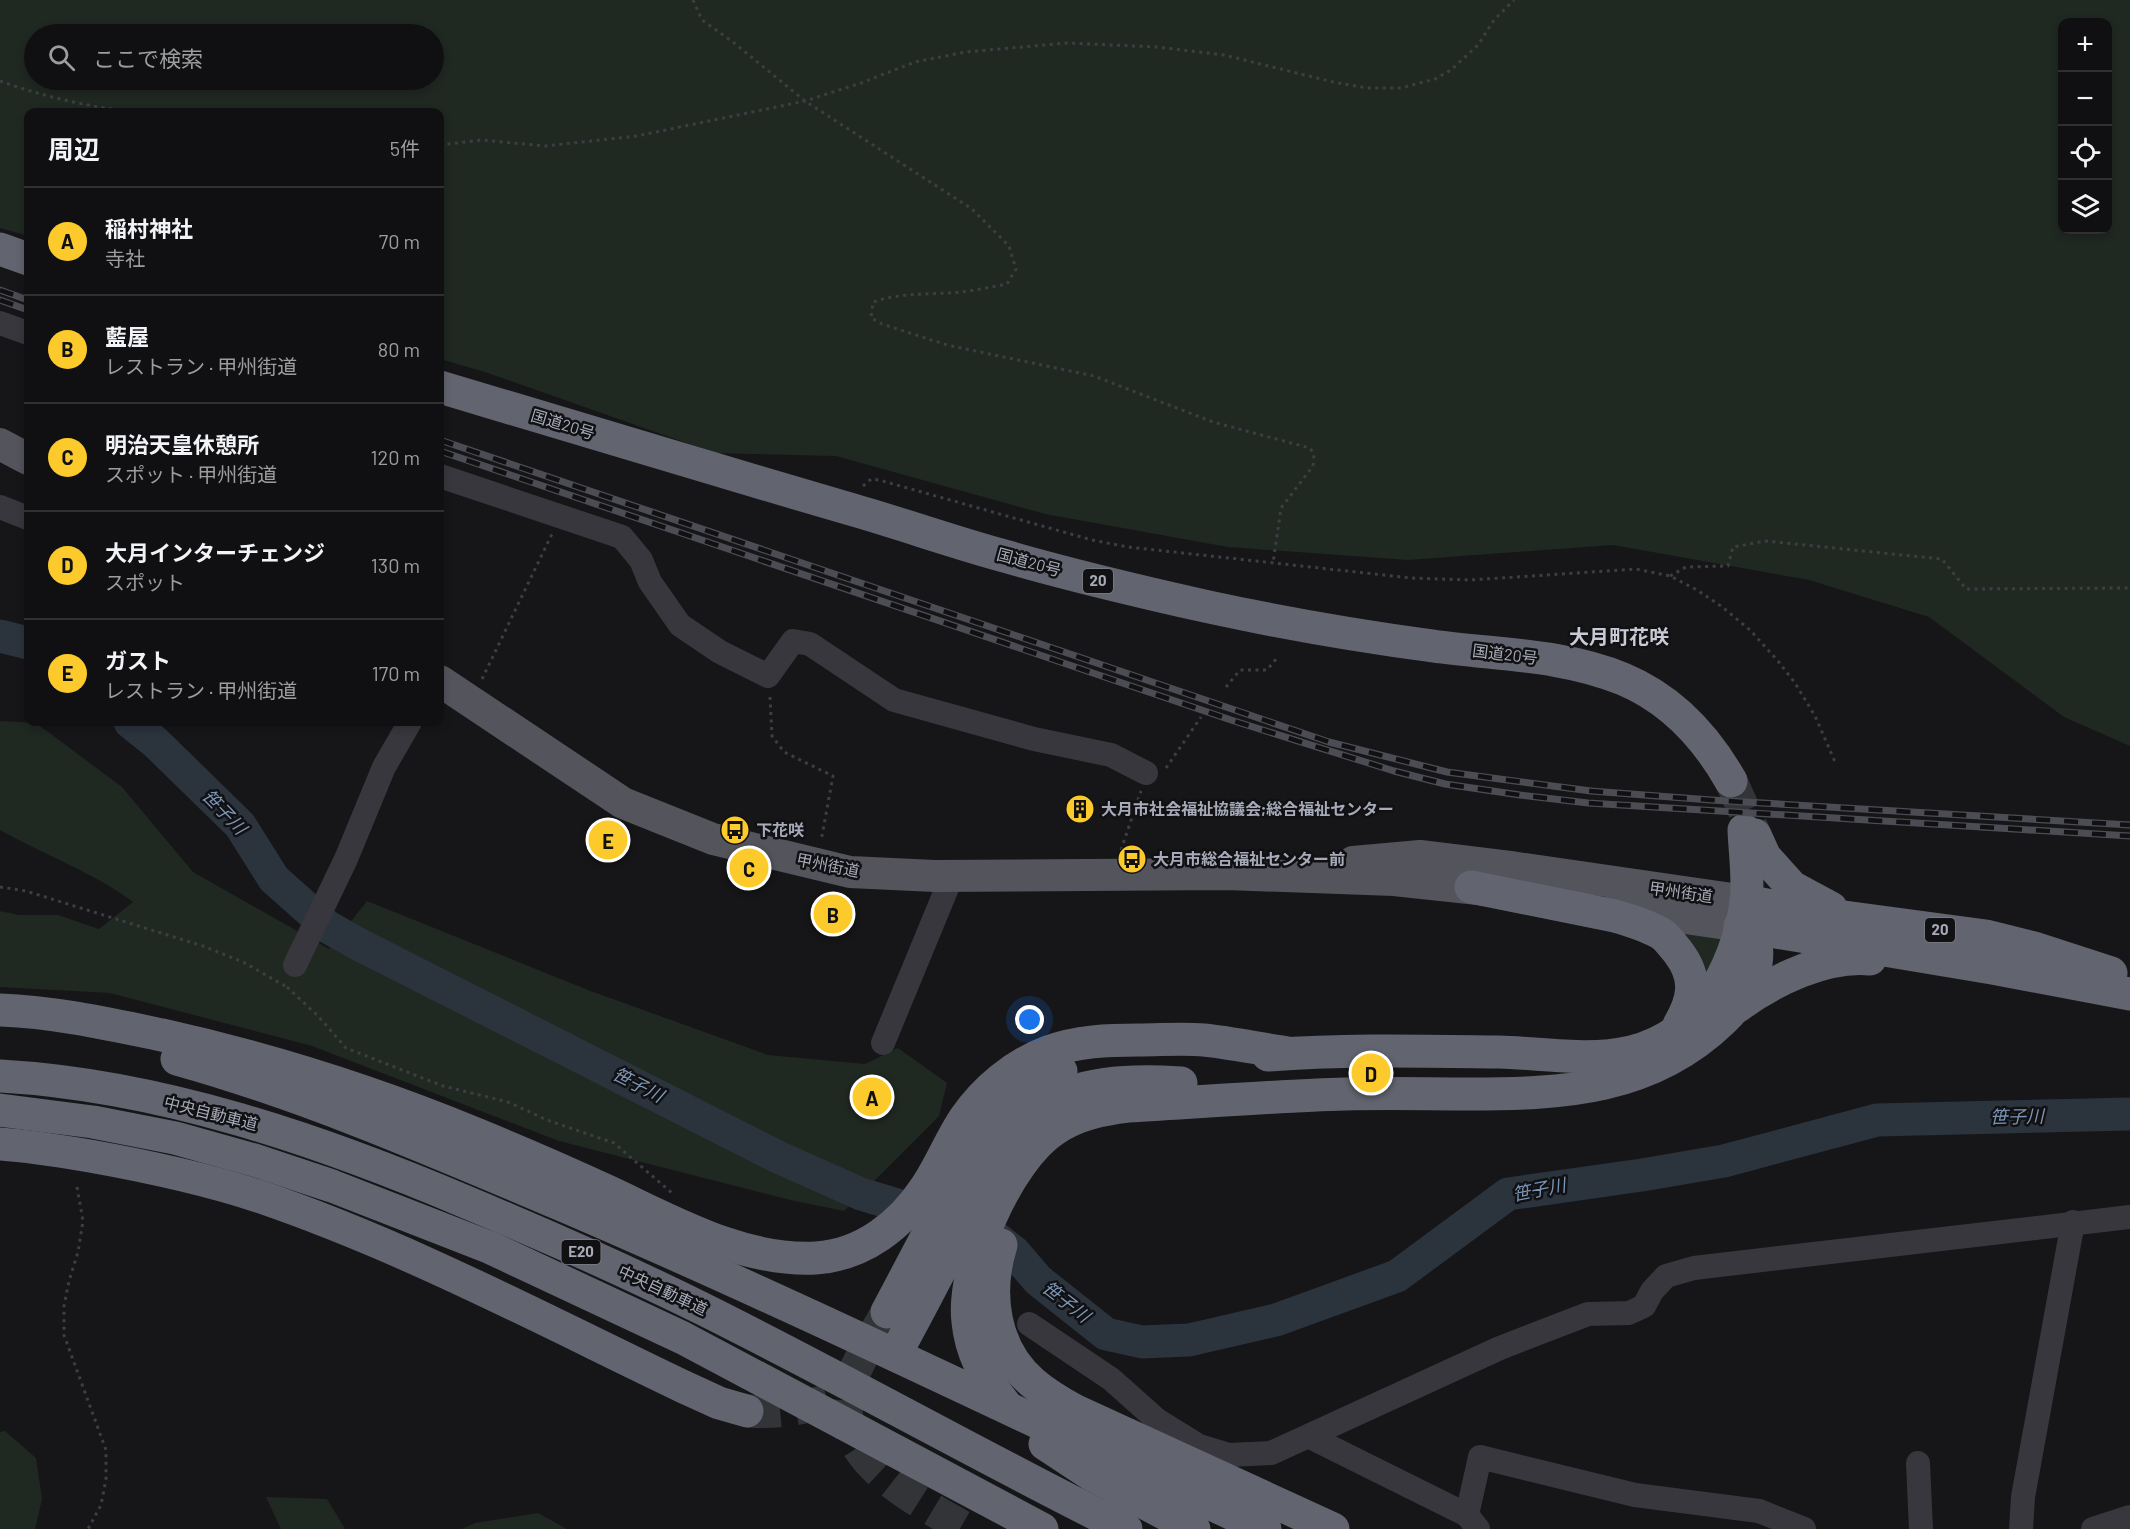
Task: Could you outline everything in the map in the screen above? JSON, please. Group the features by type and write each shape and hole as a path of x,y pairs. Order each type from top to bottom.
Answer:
{"highway":[{"path":"0,249 24,258"},
{"name":"国道20号","path":"444,388 1006,557 1209,607 1333,632 1437,647 1520,654 1584,666 1624,679 1658,697 1700,736 1719,759 1731,781"},
{"path":"1736,1008 1753,977 1758,958 1748,919 1750,833 1765,858 1792,887 1823,905 1856,919"},
{"path":"1471,887 1615,916 1663,935 1687,963 1692,979 1689,1004 1677,1030"},
{"name":"甲州街道","path":"1748,919 1792,910 1986,936 2034,948 2130,980"},
{"path":"1333,1529 1076,1411 1031,1382 1014,1361 1001,1338 981,1319 969,1294 979,1247 990,1220 994,1160 964,1119 1001,1078 1024,1064 1049,1052 1106,1040 1202,1040 1288,1053 1501,1052 1601,1056 1631,1052 1655,1044 1677,1030 1697,1013 1722,981 1748,919"},
{"name":"甲州街道","path":"1748,919 2130,994"},
{"path":"900,1317 994,1160 1019,1127 1034,1111 1078,1089 1104,1084 1162,1082 1191,1083 1290,1096 1542,1093 1588,1088 1658,1067 1686,1052 1758,992 1778,981 1840,961 1862,958 1992,968"},
{"path":"0,1010 34,1011 118,1026 264,1060 409,1107 473,1132 701,1234 763,1253 793,1258 820,1258 871,1242 893,1226 913,1206 926,1187 994,1160"},
{"path":"0,1017 110,1040 189,1062 378,1129 505,1181 742,1284 1265,1529"},
{"name":"中央自動車道","path":"0,1076 96,1088 179,1104 264,1127 352,1156 435,1189 583,1253 699,1307 1126,1529"},
{"name":"中央自動車道","path":"0,1110 93,1122 175,1138 254,1160 332,1186 491,1248 683,1338 1042,1529"},
{"path":"0,1144 137,1165 193,1177 256,1196 322,1220 393,1250 684,1387 747,1411"},
{"path":"981,1319 974,1347 982,1371 996,1394 1024,1427 1054,1451 1092,1475 1194,1529"}],"main road":[{"path":"0,444 24,457"},
{"name":"甲州街道","path":"444,684 623,803 713,839 850,872 948,876 1226,874 1394,880 1748,919"},
{"name":"甲州街道","path":"1226,874 1420,856 1510,867 1748,919"}],"street":[{"path":"0,323 24,332"},
{"path":"444,477 622,537 641,560 650,582 680,625 720,652 768,676 793,640 810,644 894,700 1034,739 1111,755 1146,772"},
{"path":"0,507 24,516"},
{"path":"295,965 346,860 384,767 408,726"},
{"path":"883,1043 946,888 948,876"},
{"path":"1029,1324 1111,1379 1157,1420 1198,1446 1229,1455 1271,1453 1500,1348 1588,1314 1629,1313 1644,1306 1652,1291 1666,1276 1694,1268 2130,1217"},
{"path":"2021,1529 2023,1497 2073,1222"},
{"path":"1310,1437 1472,1522 1480,1457 1635,1495 1759,1511 1804,1529"},
{"path":"1918,1463 1921,1529"},
{"path":"2094,1529 2130,1517"}],"path":[{"path":"693,0 702,20 806,100 972,209 1009,246 1016,269 1007,284 961,292 919,293 887,297 873,302 871,318 882,324 947,345 1094,376 1213,422 1310,448 1314,455 1313,466 1281,508 1273,563"},
{"path":"444,145 482,140 545,146 638,136 806,100 861,83 915,62 966,52 1067,43 1157,47 1224,55 1333,82 1367,88 1401,88 1436,79 1451,70 1478,45 1494,20 1514,0"},
{"path":"0,81 24,89"},
{"path":"26,90 101,108"},
{"path":"853,510 865,484 871,479 1092,540 1128,547 1444,580 1636,568 1670,576 1721,606 1750,630 1778,661 1795,683 1815,716 1836,764"},
{"path":"477,689 560,516"},
{"path":"1670,576 1686,567 1728,566 1733,548 1765,541 1942,559 1966,589 2130,588"},
{"path":"1226,687 1240,670 1267,670 1277,658"},
{"path":"768,676 772,736 784,752 833,776 820,852"},
{"path":"1123,845 1146,772 1165,768 1201,717"},
{"path":"0,887 26,891 203,946 243,962 287,987 318,1016 346,1048 443,1086 508,1102 547,1120 614,1143 673,1194"},
{"path":"76,1187 83,1221 78,1252 64,1306 64,1335 106,1450 106,1479 101,1505 88,1529"}],"shaded area":[{"path":"0,0 2130,0 2130,746 2064,717 1929,617 1809,580 1613,545 1408,560 1228,547 1045,514 836,456 715,453 485,372 444,360 444,108 24,108 24,235 0,228"},
{"path":"0,721 24,722 24,726 40,726 122,787 193,872 329,949 367,901 588,990 768,1055 865,1064 898,1048 947,1083 939,1116 844,1211 790,1200 559,1141 312,1046 110,993 0,987 0,911 19,915 58,915 99,929 133,902 85,873 0,830"},
{"path":"1677,932 1729,940 1704,995"},
{"path":"5,1431 36,1458 42,1499 35,1529 0,1529 0,1432"},
{"path":"266,1497 327,1499 345,1529 281,1529"},
{"path":"538,1513 567,1529 462,1529 475,1523"}],"waterway":[{"name":"笹子川","path":"0,636 24,642"},
{"name":"笹子川","path":"135,726 155,742 240,825 274,879 328,927 778,1157 861,1194 934,1216"},
{"name":"笹子川","path":"980,1231 996,1238 1014,1252 1038,1280 1106,1334 1142,1342 1189,1340 1276,1320 1397,1276 1508,1194 1724,1161 1877,1120 2130,1114"}],"tunnel":[{"path":"1731,781 1755,835"},
{"path":"887,1312 860,1360 848,1391 847,1415 853,1437 866,1457 883,1475 903,1491 966,1529"},
{"path":"747,1411 788,1410 828,1400"}],"railway":[{"path":"0,290 24,299"},
{"path":"0,300 24,309"},
{"path":"444,441 1329,742 1447,772 1591,791 2130,825"},
{"path":"444,452 1234,721 1394,771 1445,784 1588,803 2130,836"}],"place":[{"name":"大月市社会福祉協議会;総合福祉センター","path":"1080,809"},
{"name":"下花咲","path":"735,830"},
{"name":"ガスト","path":"608,840"},
{"name":"大月市総合福祉センター前","path":"1132,859"},
{"name":"明治天皇休憩所","path":"749,868"},
{"name":"藍屋","path":"833,914"},
{"name":"大月インターチェンジ","path":"1371,1073"},
{"name":"稲村神社","path":"872,1097"}],"district":[{"name":"大月町花咲","path":"1619,637"}]}
